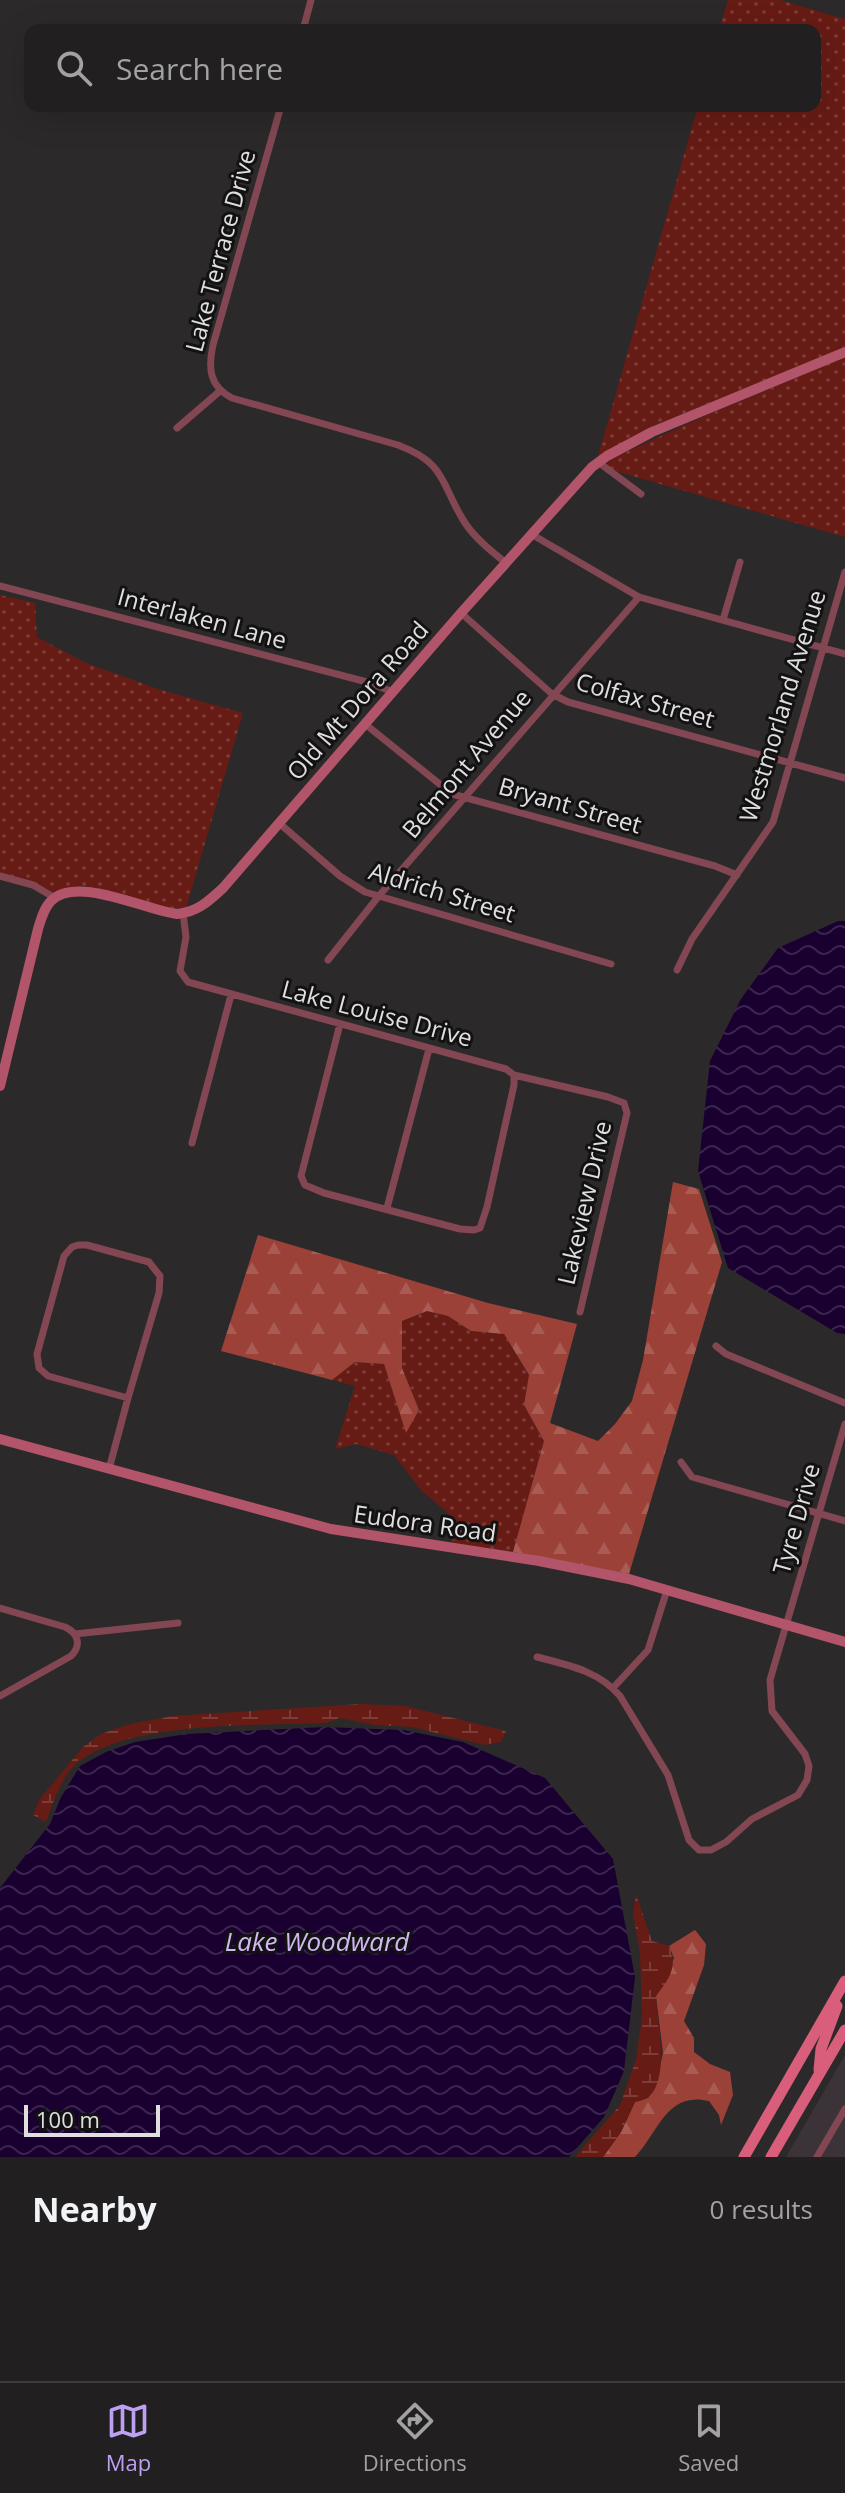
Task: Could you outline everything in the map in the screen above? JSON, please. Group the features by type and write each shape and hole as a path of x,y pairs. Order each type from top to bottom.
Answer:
{"main road":[{"path":"819,2074 821,2049 845,1982"},
{"path":"744,2157 845,1982"},
{"path":"771,2157 845,2030"}],"street":[{"path":"305,24 311,0"},
{"name":"Lake Terrace Drive","path":"220,391 210,371 213,345 279,112"},
{"name":"Old Mt Dora Road","path":"183,913 199,908 223,888 461,613 598,462 652,432 845,352"},
{"path":"177,428 220,391 255,406 398,445 422,456 440,473 471,531 506,563"},
{"path":"598,462 641,494"},
{"path":"531,534 639,597 845,654"},
{"path":"723,620 740,562"},
{"name":"Westmorland Avenue","path":"677,970 692,939 773,822 845,572"},
{"name":"Interlaken Lane","path":"0,586 367,682 393,692"},
{"name":"Belmont Avenue","path":"328,960 378,897 639,597"},
{"name":"Colfax Street","path":"461,613 552,694 582,707 845,778"},
{"name":"Bryant Street","path":"365,724 452,794 715,866 737,875"},
{"name":"Aldrich Street","path":"279,823 354,887 378,897 611,964"},
{"path":"0,876 33,885 55,898"},
{"path":"0,1086 38,929 44,912 55,898 64,893 83,891 167,913 183,913"},
{"name":"Lake Louise Drive","path":"183,913 186,937 181,974 188,982 506,1069 514,1075 624,1103"},
{"path":"192,1143 231,995"},
{"path":"340,1024 307,1145 301,1176 305,1185 460,1229 480,1228 514,1075"},
{"path":"387,1208 429,1049"},
{"name":"Lakeview Drive","path":"580,1312 627,1113 624,1103"},
{"path":"109,1469 159,1293 158,1269 149,1262 87,1245 72,1247 64,1256 37,1362 48,1376 128,1398"},
{"path":"716,1346 726,1354 845,1403"},
{"name":"Tyre Drive","path":"613,1688 631,1711 668,1775 689,1840 699,1850 711,1850 726,1842 752,1819 798,1795 807,1780 809,1766 805,1754 775,1717 770,1702 770,1680 845,1424"},
{"name":"Eudora Road","path":"0,1439 331,1529 590,1569 845,1642"},
{"path":"681,1462 692,1477 845,1521"},
{"path":"537,1657 589,1672 613,1688 648,1650 667,1590"},
{"path":"0,1608 65,1627 75,1634 178,1623"},
{"path":"0,1696 71,1656 78,1647 75,1634"},
{"path":"817,2157 845,2109"}],"shaded area":[{"path":"845,2055 845,2157 786,2157"}],"green space":[{"path":"728,0 780,0 845,19 845,347 649,428 598,456 696,112 821,112 821,24 721,24"},
{"path":"845,357 845,537 601,467 619,455 705,416"},
{"path":"0,595 35,603 37,637 86,663 161,690 243,713 186,908 168,908 84,886 54,893 0,880"},
{"path":"673,1182 699,1189 722,1262 629,1574 513,1552 544,1441 524,1405 529,1375 504,1334 471,1331 448,1316 427,1311 402,1321 402,1368 419,1410 406,1433 384,1364 355,1362 332,1380 221,1351 258,1235 488,1303 577,1324 550,1423 598,1441 632,1401 643,1360"},
{"path":"427,1311 448,1316 471,1331 504,1334 529,1376 524,1405 544,1441 513,1552 453,1543 449,1514 421,1490 394,1455 356,1444 335,1449 355,1386 332,1380 355,1362 384,1364 406,1432 419,1410 402,1368 402,1321"},
{"path":"361,1704 405,1706 506,1731 501,1742 485,1745 412,1727 375,1725 340,1718 326,1723 162,1732 101,1748 78,1762 63,1782 46,1822 33,1815 39,1800 83,1747 101,1734 130,1724 173,1716"},
{"path":"636,1894 652,1941 669,1946 673,1960 668,1979 656,1996 661,2050 659,2078 647,2098 635,2102 621,2132 603,2157 575,2157 620,2105 636,2060 642,2017 640,1953 633,1913"},
{"path":"695,1930 706,1944 704,1965 684,2021 694,2038 694,2052 710,2064 730,2072 733,2095 721,2125 719,2115 709,2101 695,2099 683,2102 665,2116 635,2157 603,2157 621,2132 635,2102 648,2098 655,2088 663,2053 656,1996 674,1958 669,1946"}],"water":[{"path":"838,921 845,921 845,1334 837,1333 728,1268 698,1171 710,1061 741,999 778,948"},
{"name":"Lake Woodward","path":"325,1727 403,1730 463,1742 545,1778 613,1859 635,1977 624,2071 604,2117 569,2157 0,2157 0,1888 50,1824 61,1797 80,1766 106,1752 135,1742 187,1734"}]}
